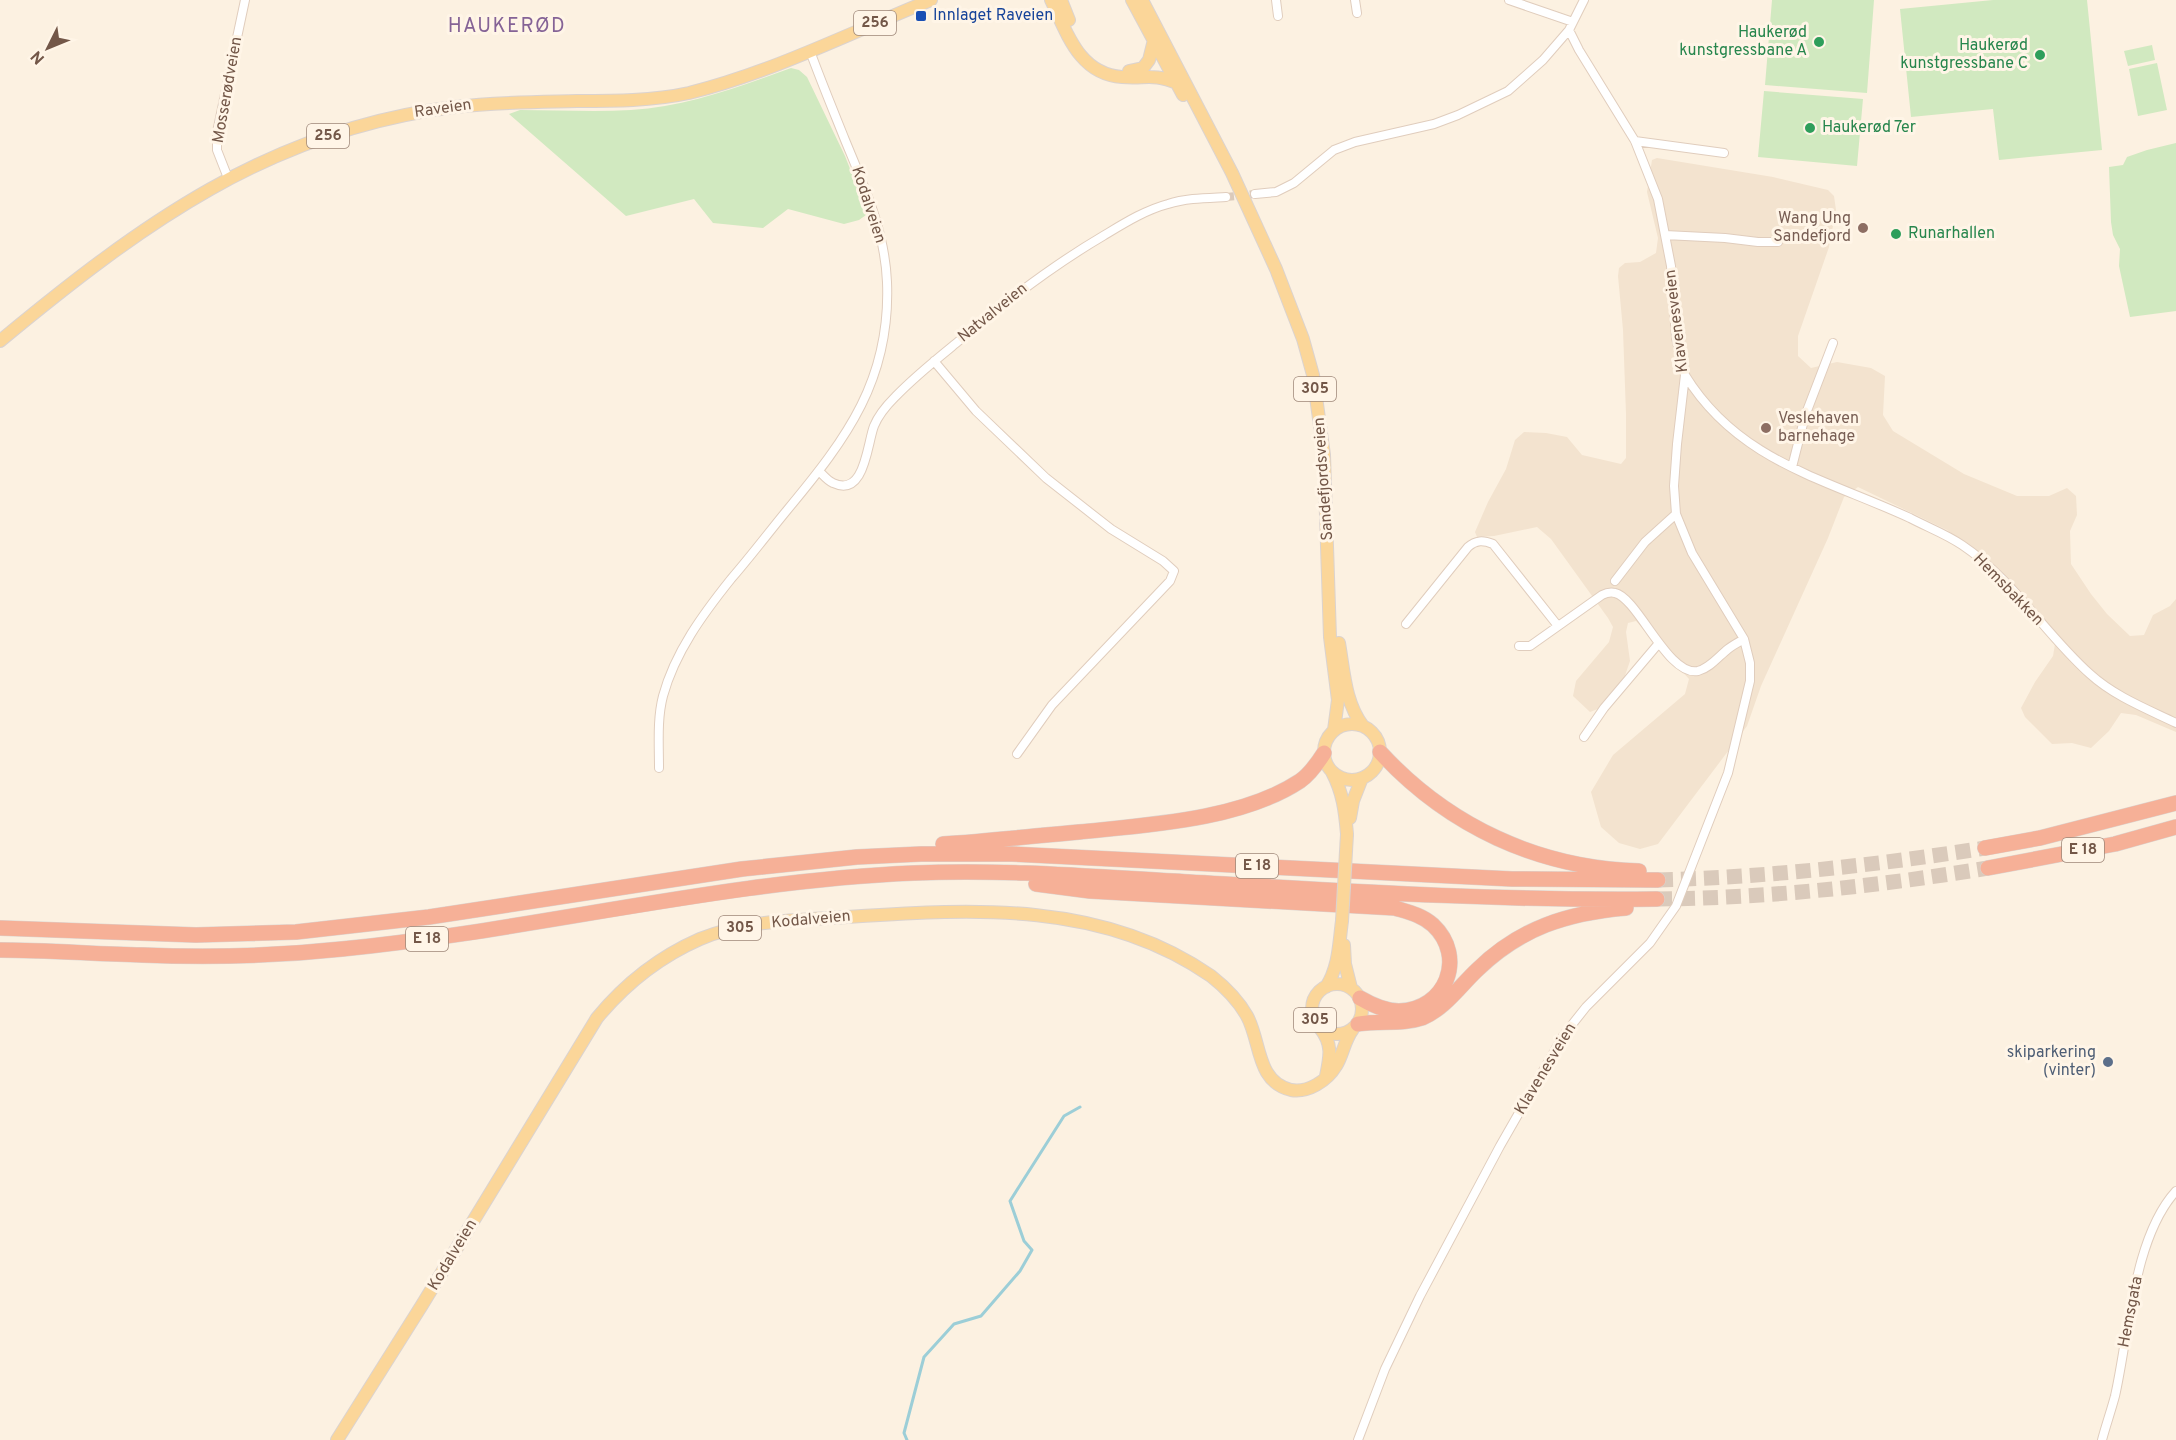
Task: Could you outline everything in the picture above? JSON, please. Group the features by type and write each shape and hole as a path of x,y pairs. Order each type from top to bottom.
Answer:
{"highway":[{"name":"E 18","path":"0,928 196,935 305,931 429,917 742,869 857,857 921,854 1012,854 1500,878 1657,875 1563,861 1512,846 1458,817 1380,752"},
{"path":"857,857 872,848 965,843 1158,824 1207,816 1244,805 1293,785 1310,772 1324,753"},
{"name":"E 18","path":"1985,848 2040,838 2176,803"},
{"name":"E 18","path":"1988,868 2115,844 2176,827"},
{"name":"E 18","path":"921,873 935,881 1014,882 1090,891 1395,908 1422,917 1432,924 1446,944 1450,966 1445,983 1431,1002 1412,1010 1399,1011 1377,1007 1356,993"},
{"name":"E 18","path":"0,950 195,957 298,953 434,938 745,888 851,877 921,873 1048,875 1657,903 1573,915 1539,927 1508,945 1481,966 1446,1001 1429,1014 1413,1020 1372,1021 1355,1026"}],"main road":[{"name":"Raveien","path":"0,341 118,248 180,206 228,178 303,145 394,117 483,104 651,99 686,93 713,86 810,51 931,0"},
{"path":"1051,0 1073,47 1091,66 1108,75 1123,77 1155,75 1177,83"},
{"path":"1061,0 1078,42 1090,57 1112,70 1132,71 1143,68 1149,60 1154,40"},
{"name":"Sandefjordsveien","path":"1132,0 1252,219"},
{"name":"Sandefjordsveien","path":"1142,0 1232,173 1289,301 1313,375 1324,455 1330,637 1338,700 1334,730"},
{"name":"Sandefjordsveien","path":"1329,571 1348,696 1355,717 1363,726"},
{"path":"1334,730 1347,724 1363,726"},
{"name":"305","path":"1326,1077 1331,1054 1328,1038 1316,1022 1312,1009 1316,996 1326,987 1336,965 1342,921 1347,834 1353,801 1362,778 1377,765 1380,752 1375,737 1363,726"},
{"name":"305","path":"1334,730 1326,741 1324,753 1344,801 1347,834"},
{"path":"1331,771 1349,780 1362,778"},
{"name":"Kodalveien","path":"337,1440 428,1296 597,1018 646,970 672,953 702,939 754,925 900,914 1005,912 1052,916 1083,922 1157,947 1194,966 1221,984 1247,1016 1256,1037 1264,1070 1275,1083 1291,1090 1301,1090 1316,1085 1326,1077"},
{"name":"305","path":"1326,1077 1336,1066 1346,1040 1363,1011 1345,964 1342,921"},
{"name":"305","path":"1326,987 1339,984 1356,993"},
{"name":"305","path":"1320,1027 1325,1031 1338,1034 1355,1026"}],"street":[{"name":"Mosserødveien","path":"228,178 217,150 217,132 245,0"},
{"path":"1276,0 1278,15"},
{"path":"1355,0 1357,13"},
{"path":"1509,0 1571,26"},
{"path":"1255,194 1276,192 1294,183 1334,150 1366,139 1434,123 1482,105 1508,91 1524,78 1571,26 1584,0"},
{"name":"Klavenesveien","path":"1358,1440 1381,1378 1420,1296 1500,1146 1563,1036 1586,1007 1650,943 1676,906 1728,773 1750,681 1744,639 1692,553 1676,514 1674,486 1685,375 1676,338 1671,266 1658,199 1635,141 1579,50 1571,26"},
{"name":"Kodalveien","path":"659,768 661,705 669,677 679,656 705,614 819,471 850,427 874,376 885,328 887,281 881,236 810,51"},
{"path":"1635,141 1724,153"},
{"name":"Natvalveien","path":"819,471 833,483 844,485 855,482 861,474 875,424 894,397 934,361 1043,274 1077,251 1141,214 1167,204 1198,198 1226,197"},
{"path":"1665,235 1778,242"},
{"path":"1792,467 1805,416 1833,343"},
{"path":"934,361 976,411 1046,478 1111,529 1163,561 1174,571 1170,581 1052,705 1028,742 1017,754"},
{"name":"Hemsbakken","path":"1685,375 1698,396 1729,429 1767,455 1899,513 1963,546 1996,574 2091,676 2122,696 2176,723"},
{"path":"1615,581 1645,542 1676,514"},
{"path":"1406,624 1468,547 1480,541 1493,544 1558,626"},
{"path":"1520,646 1530,646 1602,595 1614,592 1629,603 1677,663 1693,671 1704,669 1744,639"},
{"path":"1584,737 1609,701 1659,643"},
{"name":"Hemsgata","path":"2102,1440 2115,1397 2138,1277 2149,1234 2176,1191"}],"shaded area":[{"path":"1657,158 1773,177 1828,190 1834,196 1836,210 1829,247 1798,336 1798,356 1811,368 1837,362 1871,368 1885,376 1883,415 1893,431 1964,474 2017,496 2049,496 2067,488 2076,496 2077,515 2070,531 2071,564 2107,614 2130,636 2144,635 2153,615 2170,606 2176,599 2176,732 2136,715 2121,713 2109,731 2091,748 2072,743 2052,744 2025,717 2021,708 2053,656 2055,644 2042,617 2001,571 1947,530 1858,487 1844,497 1828,538 1761,686 1747,726 1658,844 1640,849 1619,843 1601,827 1591,792 1613,755 1685,694 1689,679 1636,621 1628,623 1626,632 1630,661 1619,693 1608,705 1590,712 1573,696 1576,681 1609,642 1613,627 1608,618 1551,539 1537,527 1494,536 1477,537 1475,532 1506,469 1515,440 1524,432 1567,437 1582,455 1621,464 1626,458 1623,330 1618,276 1619,268 1625,263 1640,262 1656,253 1658,238 1647,192 1652,160"}],"green space":[{"name":"Haukerød kunstgressbane A","path":"1772,0 1874,0 1867,93 1765,85"},
{"name":"Haukerød kunstgressbane C","path":"1993,0 2087,0 2102,150 1999,160 1993,109 1911,117 1900,9"},
{"path":"2152,45 2155,60 2128,66 2124,51"},
{"path":"2157,63 2167,110 2138,116 2129,69"},
{"path":"791,68 799,70 807,77 845,156 865,207 866,215 859,220 844,224 788,209 763,228 713,223 694,199 626,216 509,114 520,110 617,111 672,105 732,89"},
{"name":"Haukerød 7er","path":"1764,91 1863,99 1857,166 1758,157"},
{"path":"2176,143 2176,311 2130,317 2119,266 2120,249 2113,235 2111,222 2109,167 2123,165 2127,157"}],"waterway":[{"path":"907,1440 904,1433 924,1357 954,1324 981,1316 1020,1271 1032,1250 1024,1241 1010,1201 1064,1116 1080,1107"}],"tunnel":[{"path":"1226,197 1255,194"},
{"path":"1658,880 1822,869 1985,848"},
{"path":"1657,899 1823,890 1988,868"}],"place":[{"name":"Innlaget Raveien","path":"921,16"},
{"name":"Haukerød kunstgressbane A","path":"1819,42"},
{"name":"Haukerød kunstgressbane C","path":"2040,55"},
{"name":"Haukerød 7er","path":"1810,128"},
{"name":"Wang Ung Sandefjord","path":"1863,228"},
{"name":"Runarhallen","path":"1896,234"},
{"name":"Veslehaven barnehage","path":"1766,428"},
{"name":"skiparkering (vinter)","path":"2108,1062"}],"district":[{"name":"HAUKERØD","path":"507,27"}]}
